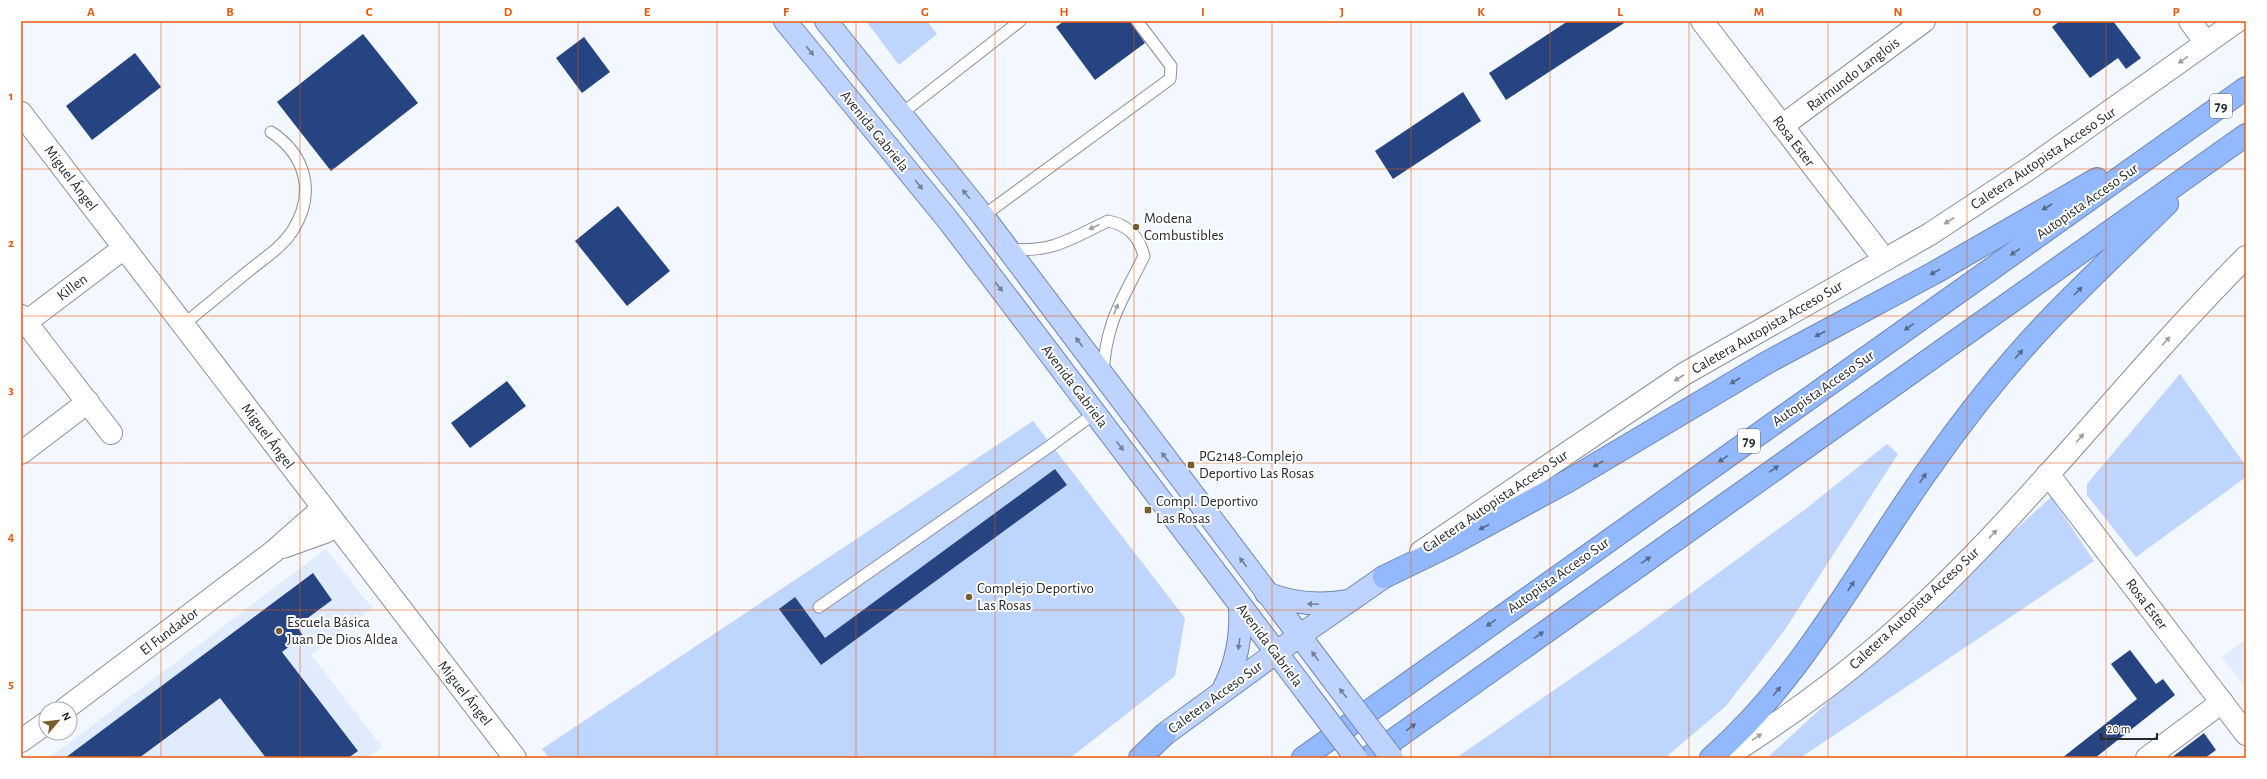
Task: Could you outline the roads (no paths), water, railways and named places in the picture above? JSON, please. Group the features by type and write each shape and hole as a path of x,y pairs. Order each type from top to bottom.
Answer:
{"highway":[{"name":"Autopista Acceso Sur","path":"1303,758 2246,88"},
{"path":"1384,577 1448,546 1562,485 1768,362 1934,273 2196,124"},
{"name":"79","path":"1368,758 2246,135"},
{"path":"1711,758 1756,716 1780,688 1829,618 1927,470 1993,384 2050,319 2215,157"},
{"path":"1140,758 1164,734"}],"main road":[{"name":"Avenida Gabriela","path":"785,21 948,220 1356,758"},
{"name":"Avenida Gabriela","path":"826,21 1008,248 1266,593 1392,758"},
{"name":"Caletera Autopista Acceso Sur","path":"1299,636 1384,577"},
{"path":"1266,593 1280,599 1314,604 1351,600"},
{"path":"1222,692 1234,665 1238,650 1241,620 1240,605"},
{"name":"Caletera Acceso Sur","path":"1164,734 1299,636"}],"street":[{"name":"Rosa Ester","path":"1702,21 1885,260"},
{"name":"Raimundo Langlois","path":"1782,126 1924,21"},
{"path":"2190,21 2206,43"},
{"name":"Caletera Autopista Acceso Sur","path":"1384,577 1684,374 1930,234 2030,168 2237,21"},
{"name":"Miguel Ángel","path":"21,113 515,758"},
{"name":"Killen","path":"23,322 124,248"},
{"name":"Caletera Autopista Acceso Sur","path":"1724,758 1794,711 1875,648 1951,577 2048,474 2180,325 2246,257"},
{"path":"23,322 112,433"},
{"path":"21,453 88,402"},
{"name":"Rosa Ester","path":"2048,474 2246,734"},
{"name":"El Fundador","path":"76,701 273,552 329,516"},
{"path":"2147,758 2222,702"},
{"path":"21,741 38,729"},
{"name":"Caletera Acceso Sur","path":"1131,758 1164,734"}],"lane":[{"path":"902,114 1020,21"},
{"path":"983,216 1170,79 1171,66 1138,21"},
{"path":"183,325 284,241 300,216 305,195 303,172 291,149 271,132"},
{"path":"1008,248 1036,250 1050,247 1064,243 1108,221 1125,226 1138,238 1144,256 1112,320 1104,356 1103,374"},
{"path":"819,607 1095,413"}],"place":[{"name":"Modena Combustibles","path":"1136,227"},
{"name":"PG2148-Complejo Deportivo Las Rosas","path":"1191,465"},
{"name":"Compl. Deportivo Las Rosas","path":"1148,510"},
{"name":"Complejo Deportivo Las Rosas","path":"969,597"},
{"name":"Escuela Básica Juan De Dios Aldea","path":"279,631"}]}
